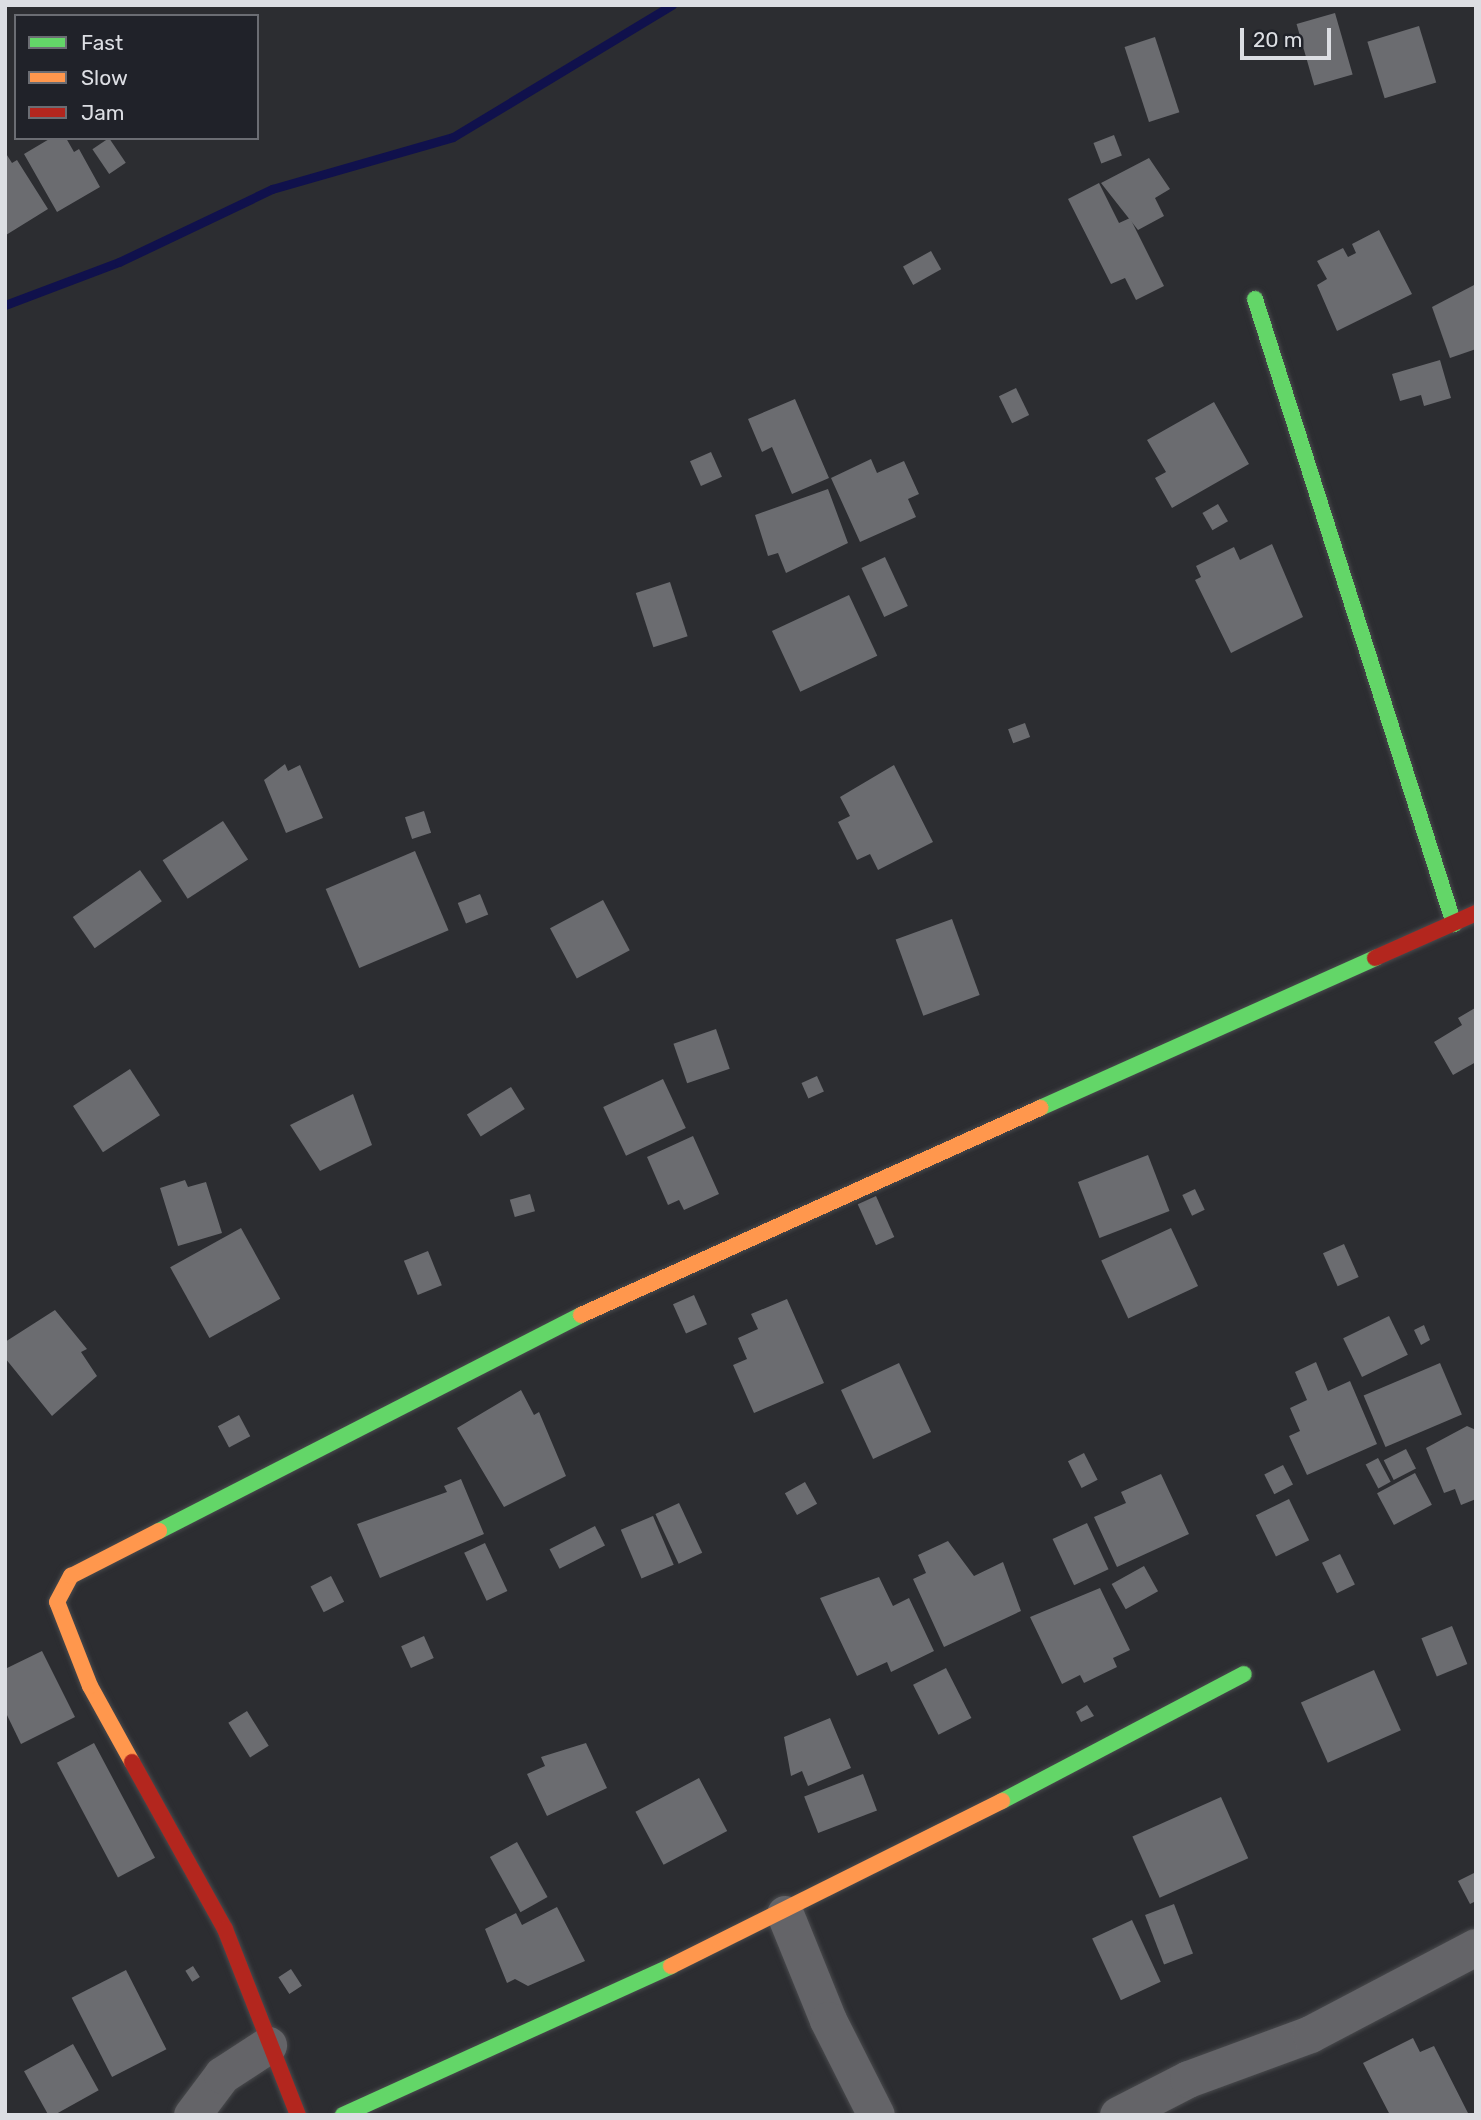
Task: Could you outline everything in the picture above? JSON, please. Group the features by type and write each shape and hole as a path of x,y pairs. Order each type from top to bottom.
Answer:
{"street":[{"path":"1255,299 1454,924"},
{"path":"298,2115 268,2045 225,1929 90,1686 57,1602 71,1576 598,1306 1476,913"},
{"path":"343,2115 785,1914 1244,1674"},
{"path":"785,1914 876,2115"},
{"path":"1118,2115 1188,2078 1310,2034 1476,1947"},
{"path":"192,2115 222,2075 268,2045"}],"building":[{"path":"1335,13 1353,75 1314,86 1297,24"},
{"path":"1419,26 1436,82 1385,98 1367,42"},
{"path":"1155,37 1179,112 1149,122 1125,47"},
{"path":"1114,135 1122,156 1101,163 1093,143"},
{"path":"48,140 67,140 74,152 79,149 100,187 57,212 24,154"},
{"path":"106,140 110,140 126,163 109,174 92,149"},
{"path":"5,152 12,163 17,160 48,209 6,235"},
{"path":"1149,158 1170,189 1155,198 1164,216 1138,230 1101,183"},
{"path":"1099,183 1119,223 1130,218 1164,286 1136,300 1125,278 1111,284 1068,199"},
{"path":"1379,230 1412,294 1337,331 1317,285 1327,279 1317,261 1343,248 1348,257 1356,253 1352,244"},
{"path":"931,251 941,269 913,285 903,267"},
{"path":"1476,284 1476,349 1450,358 1432,307"},
{"path":"1440,360 1451,398 1424,406 1421,395 1400,401 1392,374"},
{"path":"1016,388 1029,415 1012,423 999,396"},
{"path":"795,399 829,478 792,494 772,447 762,452 748,419"},
{"path":"1214,402 1249,464 1172,508 1155,478 1166,472 1147,440"},
{"path":"711,452 722,477 701,486 690,461"},
{"path":"871,459 877,473 904,461 919,494 908,499 916,517 860,542 831,478"},
{"path":"828,489 848,543 786,573 778,553 768,556 755,515"},
{"path":"1218,504 1228,521 1212,530 1202,513"},
{"path":"1272,544 1303,617 1231,653 1195,580 1201,577 1196,566 1234,547 1240,560"},
{"path":"885,557 908,606 884,617 861,568"},
{"path":"670,582 688,636 653,647 636,593"},
{"path":"849,595 877,656 800,692 772,631"},
{"path":"1025,723 1030,737 1013,743 1008,729"},
{"path":"285,764 288,771 300,765 323,818 286,833 264,780"},
{"path":"894,765 933,842 878,870 870,854 857,860 838,822 850,816 840,797"},
{"path":"424,811 431,833 412,839 405,817"},
{"path":"223,821 248,860 188,899 163,860"},
{"path":"415,851 449,930 359,968 326,889"},
{"path":"140,870 162,901 95,948 73,917"},
{"path":"480,894 488,914 466,923 458,903"},
{"path":"603,900 630,950 577,978 550,928"},
{"path":"952,919 980,995 923,1016 896,940"},
{"path":"1475,1008 1476,1062 1453,1075 1434,1042 1462,1025 1458,1018"},
{"path":"716,1029 730,1069 687,1083 673,1044"},
{"path":"130,1069 160,1115 103,1152 73,1106"},
{"path":"817,1076 824,1092 808,1098 801,1083"},
{"path":"663,1079 686,1128 626,1156 603,1107"},
{"path":"511,1087 525,1109 481,1137 467,1115"},
{"path":"353,1094 372,1145 320,1171 290,1125"},
{"path":"693,1136 719,1194 684,1210 679,1200 668,1205 647,1157"},
{"path":"1148,1155 1170,1211 1099,1238 1078,1182"},
{"path":"185,1180 188,1187 206,1182 222,1233 178,1246 160,1188"},
{"path":"1195,1189 1205,1210 1192,1216 1182,1195"},
{"path":"530,1194 535,1211 515,1217 510,1200"},
{"path":"876,1196 894,1237 876,1245 858,1204"},
{"path":"241,1228 280,1299 209,1338 170,1267"},
{"path":"1171,1228 1198,1286 1128,1319 1101,1261"},
{"path":"1344,1244 1359,1277 1338,1286 1323,1253"},
{"path":"428,1251 442,1285 418,1295 404,1261"},
{"path":"694,1295 707,1324 686,1334 673,1304"},
{"path":"787,1299 824,1383 754,1413 733,1365 747,1359 738,1338 758,1329 751,1314"},
{"path":"55,1310 87,1349 81,1352 97,1376 52,1416 5,1358 5,1342"},
{"path":"1389,1316 1408,1355 1362,1377 1343,1338"},
{"path":"1424,1325 1430,1340 1421,1345 1414,1330"},
{"path":"1316,1362 1328,1391 1350,1381 1377,1444 1307,1475 1289,1436 1300,1431 1290,1408 1307,1400 1295,1372"},
{"path":"899,1363 931,1432 873,1459 841,1390"},
{"path":"1440,1363 1462,1415 1385,1447 1364,1395"},
{"path":"521,1390 534,1415 539,1412 566,1476 504,1507 457,1428"},
{"path":"239,1415 250,1436 229,1447 218,1426"},
{"path":"1467,1426 1476,1430 1476,1499 1461,1505 1455,1489 1444,1493 1426,1448"},
{"path":"1406,1449 1416,1469 1394,1480 1384,1460"},
{"path":"1084,1453 1098,1480 1082,1488 1068,1461"},
{"path":"1378,1458 1391,1482 1378,1488 1366,1465"},
{"path":"1283,1465 1293,1485 1274,1494 1264,1475"},
{"path":"1415,1473 1432,1505 1394,1525 1377,1493"},
{"path":"1161,1474 1189,1534 1117,1567 1094,1517 1126,1503 1121,1492"},
{"path":"461,1479 484,1534 380,1578 357,1524 447,1492 444,1486"},
{"path":"805,1482 817,1504 797,1515 785,1493"},
{"path":"1289,1499 1309,1540 1276,1557 1256,1515"},
{"path":"679,1503 702,1553 679,1564 655,1514"},
{"path":"653,1516 674,1565 641,1578 621,1530"},
{"path":"1087,1523 1109,1569 1074,1585 1053,1539"},
{"path":"595,1526 605,1546 560,1569 550,1549"},
{"path":"948,1541 974,1576 1003,1562 1021,1611 944,1647 913,1579 926,1573 918,1555"},
{"path":"485,1543 507,1591 487,1601 464,1553"},
{"path":"1340,1554 1355,1585 1337,1593 1322,1563"},
{"path":"1144,1566 1158,1591 1126,1609 1112,1584"},
{"path":"331,1576 344,1602 324,1612 311,1586"},
{"path":"879,1577 893,1606 909,1598 934,1651 891,1672 887,1662 857,1676 820,1598"},
{"path":"1100,1588 1130,1650 1113,1658 1117,1667 1084,1683 1080,1675 1062,1684 1030,1617"},
{"path":"1452,1626 1467,1664 1437,1676 1421,1638"},
{"path":"424,1636 434,1658 411,1668 401,1646"},
{"path":"42,1651 75,1717 21,1744 5,1711 5,1669"},
{"path":"946,1668 971,1718 938,1735 913,1685"},
{"path":"1374,1670 1401,1730 1328,1763 1301,1703"},
{"path":"1087,1705 1094,1716 1081,1722 1076,1712"},
{"path":"247,1711 269,1746 250,1757 228,1723"},
{"path":"830,1718 851,1768 808,1786 802,1771 791,1776 784,1737"},
{"path":"94,1743 155,1858 118,1878 57,1763"},
{"path":"586,1743 607,1788 547,1816 527,1774 545,1766 541,1757"},
{"path":"863,1774 877,1810 818,1833 804,1797"},
{"path":"699,1778 727,1831 664,1865 635,1812"},
{"path":"1221,1797 1248,1858 1160,1898 1132,1836"},
{"path":"517,1842 548,1897 520,1912 490,1857"},
{"path":"1476,1872 1476,1901 1470,1904 1458,1881"},
{"path":"1174,1904 1193,1953 1164,1965 1145,1915"},
{"path":"557,1907 585,1961 528,1986 515,1979 507,1983 485,1929 516,1913 522,1925"},
{"path":"1132,1920 1161,1982 1121,2000 1092,1939"},
{"path":"193,1966 200,1977 192,1982 185,1971"},
{"path":"291,1969 302,1986 289,1994 278,1977"},
{"path":"126,1970 166,2049 112,2077 72,1998"},
{"path":"1413,2038 1420,2052 1434,2046 1469,2115 1390,2115 1363,2063"},
{"path":"73,2044 99,2090 54,2115 48,2115 24,2071"}],"waterway":[{"path":"5,305 119,262 272,189 453,137 672,5"}],"traffic: fast":[{"path":"1255,299 1454,924"},
{"path":"1040,1108 1375,958"},
{"path":"159,1531 581,1315"},
{"path":"1002,1801 1244,1674"},
{"path":"343,2115 671,1966"}],"traffic: slow":[{"path":"581,1315 1040,1108"},
{"path":"132,1762 90,1686 57,1602 71,1576 159,1531"},
{"path":"671,1966 1002,1801"}],"traffic: jam":[{"path":"1375,958 1476,913"},
{"path":"132,1762 225,1929 298,2115"}]}
